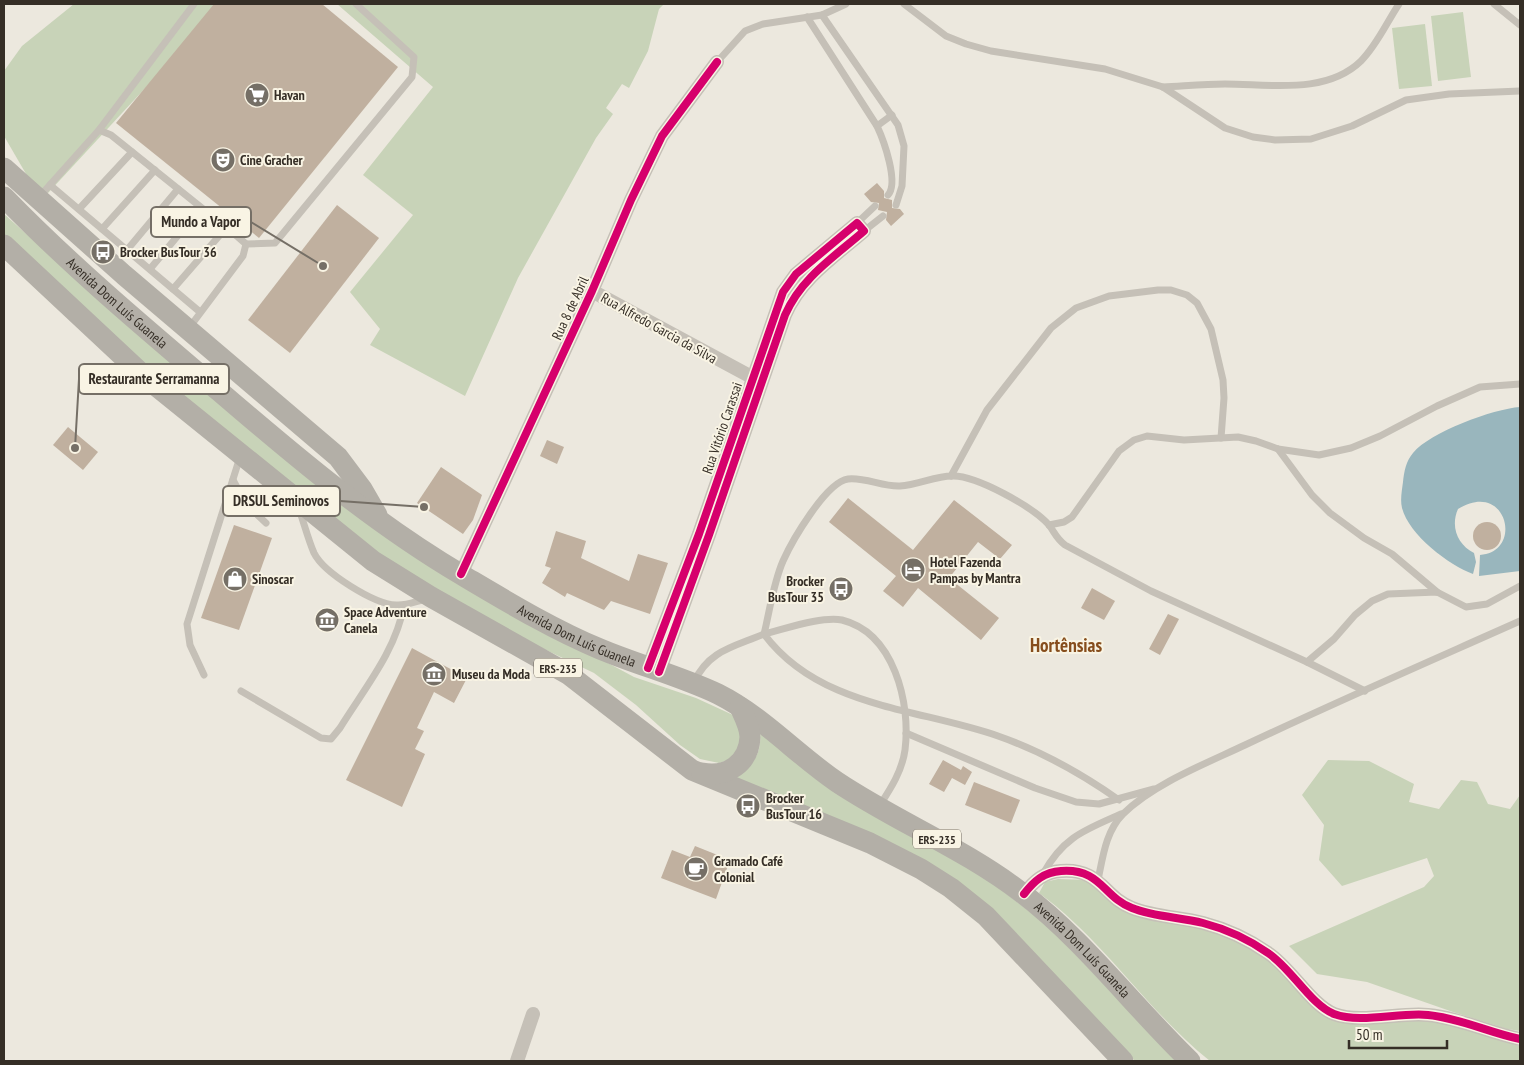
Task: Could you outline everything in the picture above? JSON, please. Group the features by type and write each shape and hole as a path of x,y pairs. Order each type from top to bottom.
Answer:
{"main road":[{"path":"4,168 45,191 124,275 194,320 338,457 362,489 382,524"},
{"name":"Avenida Dom Luís Guanela","path":"4,197 114,300 197,373 334,488 382,524 461,574 569,635 653,670 693,684 740,706 816,767 878,807 958,851 1024,894 1079,945 1190,1061"},
{"name":"ERS-235","path":"4,245 144,376 373,561 431,597 568,674 692,770 870,843 921,869 951,888 986,916 1123,1061"},
{"path":"194,320 197,373"},
{"path":"692,770 718,775 731,771 742,761 748,747 750,735 740,706"}],"street":[{"name":"Rua 8 de Abril","path":"461,574 662,136 716,62"},
{"name":"Rua Vitório Carassai","path":"653,670 757,381 784,315 799,288 807,278 860,227"},
{"name":"Rua Alfredo Garcia da Silva","path":"592,291 757,381"},
{"path":"1024,894 1043,875 1061,871 1083,873 1098,880 1119,902 1132,908 1203,923 1240,936 1269,953 1292,972 1318,1004 1332,1013 1347,1018 1400,1014 1430,1015 1520,1039"},
{"path":"517,1061 533,1014"}],"lane":[{"path":"194,4 99,130 45,191 79,209 150,269 173,289 194,320 243,256 246,244"},
{"path":"99,130 111,135 246,244 275,243 412,77 414,57 356,4"},
{"path":"716,62 745,31 763,24 822,15 846,4"},
{"path":"904,4 941,32 966,44 991,51 1105,69 1163,87 1225,128 1253,136 1289,141 1310,139 1352,126 1406,100 1449,94 1520,91"},
{"path":"1163,87 1218,84 1292,85 1327,81 1341,76 1361,61 1399,4"},
{"path":"1494,4 1520,25"},
{"path":"822,15 898,125 904,146 902,186 896,205"},
{"path":"807,17 877,126 884,142 893,185 888,195"},
{"path":"877,126 892,115"},
{"path":"79,209 132,152"},
{"path":"102,229 155,170"},
{"path":"127,250 178,189"},
{"path":"860,227 875,206"},
{"path":"150,269 201,208"},
{"path":"860,227 883,216"},
{"path":"173,289 226,228"},
{"path":"951,476 986,410 1051,328 1076,308 1109,296 1171,290 1186,295 1197,303 1211,329 1223,380 1224,398 1221,438"},
{"path":"1049,525 1064,522 1072,517 1119,450 1134,440 1147,436 1184,440 1221,438 1256,441 1278,449 1319,454 1351,448 1480,387 1520,384"},
{"path":"1278,449 1312,495 1330,514 1364,538 1392,554 1437,592 1466,607 1487,604 1520,586"},
{"path":"204,675 190,646 187,624 241,454"},
{"path":"764,634 783,562 792,544 827,491 837,482 847,479 900,486 951,476 970,477 990,486 1026,507 1049,525 1054,536 1065,546 1151,592 1307,662 1365,691"},
{"path":"233,480 246,504 266,523"},
{"path":"296,499 314,553 326,569 374,598 394,605 404,605 431,597"},
{"path":"1307,662 1372,602 1388,594 1437,592"},
{"path":"241,690 321,738 331,739 340,728 390,648 400,626 404,605"},
{"path":"693,684 700,670 712,656 764,634 822,620 842,620 862,629 881,644 895,671 905,711 906,733 901,767 893,785 878,807"},
{"path":"906,733 1036,788 1076,802 1099,804 1161,787 1276,731 1520,621"},
{"path":"764,634 776,650 818,680 847,695 876,705 958,723 1034,750 1119,800"},
{"path":"1043,875 1056,852 1069,840 1094,826 1124,813 1161,787"},
{"path":"1098,880 1106,842 1113,826 1124,813"}],"green space":[{"path":"74,4 223,4 48,193 29,179 4,136 4,71 22,46"},
{"path":"337,4 664,4 659,9 648,51 629,88 622,84 606,108 613,114 596,138 518,278 465,396 370,345 380,329 350,292 413,215 363,175 433,87"},
{"path":"1463,12 1471,77 1438,81 1431,16"},
{"path":"1425,24 1432,86 1399,89 1392,28"},
{"path":"4,214 122,319 504,607 634,677 696,698 733,715 742,730 740,747 728,760 719,763 700,759 680,745 636,705 594,673 502,629 385,558 152,371 4,234"},
{"path":"760,728 981,874 1048,926 1178,1061 1135,1061 999,915 732,778 746,768 755,758 760,745"},
{"path":"1328,760 1369,761 1414,784 1409,802 1439,809 1461,780 1477,782 1488,804 1510,809 1520,795 1520,1031 1507,1029 1453,1012 1367,982 1317,974 1289,946 1424,887 1434,876 1427,858 1342,886 1319,860 1324,825 1302,795"},
{"path":"1058,879 1088,880 1119,907 1237,938 1264,954 1315,1008 1430,1019 1520,1046 1520,1061 1210,1061 1166,1020 1084,932 1039,893 1045,882"}],"water":[{"path":"1520,407 1520,571 1479,576 1480,555 1494,551 1502,542 1505,531 1504,520 1498,510 1488,503 1475,502 1458,509 1455,522 1457,535 1468,550 1474,553 1476,562 1473,574 1463,570 1431,548 1406,518 1401,505 1405,471 1413,453 1433,437 1479,417"}],"building":[{"name":"Havan","path":"214,4 322,4 398,67 259,238 116,123"},
{"path":"877,183 884,191 884,198 892,200 892,208 900,209 904,214 891,226 886,220 887,212 878,210 879,203 871,202 864,194"},
{"path":"337,205 379,238 290,353 248,320"},
{"path":"68,427 98,452 83,470 53,445"},
{"path":"547,440 564,447 557,464 540,456"},
{"path":"441,467 482,495 473,520 463,534 417,503"},
{"name":"Hotel Fazenda Pampas by Mantra","path":"848,498 913,550 954,500 1012,545 1000,559 978,542 949,578 999,618 981,640 918,588 903,607 883,591 896,576 829,522"},
{"path":"1487,522 1497,526 1501,536 1497,546 1487,550 1477,546 1473,536 1477,526"},
{"path":"234,525 272,538 239,630 201,618"},
{"path":"556,531 586,541 581,558 629,581 638,554 668,563 650,614 611,601 604,610 567,593 565,597 542,583 551,568 545,566"},
{"path":"1092,588 1115,601 1104,620 1081,608"},
{"path":"1168,614 1179,619 1160,655 1149,649"},
{"path":"412,648 467,678 454,703 434,692 417,728 424,731 415,749 425,754 402,807 346,780"},
{"path":"943,760 961,770 963,766 972,772 965,785 952,778 944,792 929,784"},
{"path":"974,782 1020,800 1011,823 965,805"},
{"name":"Gramado Café Colonial","path":"695,846 730,860 716,899 661,878 672,850 690,857"}],"cycle path":[{"path":"461,574 662,136 717,62"},
{"path":"648,668 699,534 783,292 796,274 857,223 864,231 809,279 785,315 709,535 659,672"},
{"path":"1024,894 1036,881 1049,873 1074,871 1085,874 1101,884 1122,903 1132,908 1212,925 1253,943 1285,968 1317,1003 1334,1014 1356,1018 1428,1015 1452,1019 1520,1039"}],"place":[{"name":"Havan","path":"257,95"},
{"name":"Cine Gracher","path":"223,160"},
{"name":"Brocker BusTour 36","path":"103,252"},
{"name":"Mundo a Vapor","path":"323,266"},
{"name":"Restaurante Serramanna","path":"75,448"},
{"name":"DRSUL Seminovos","path":"424,507"},
{"name":"Hotel Fazenda Pampas by Mantra","path":"913,570"},
{"name":"Sinoscar","path":"235,579"},
{"name":"Brocker BusTour 35","path":"841,589"},
{"name":"Space Adventure Canela","path":"327,620"},
{"name":"Museu da Moda","path":"434,674"},
{"name":"Brocker BusTour 16","path":"748,806"},
{"name":"Gramado Café Colonial","path":"696,869"}],"district":[{"name":"Hortênsias","path":"1066,645"}]}
